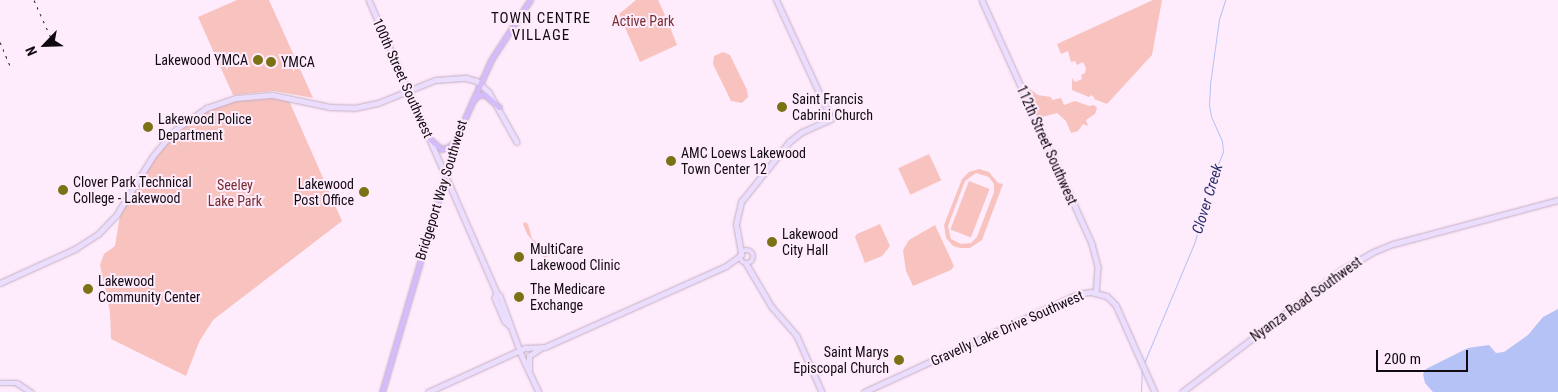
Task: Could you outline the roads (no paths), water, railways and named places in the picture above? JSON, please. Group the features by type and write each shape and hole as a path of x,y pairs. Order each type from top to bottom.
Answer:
{"main road":[{"name":"Bridgeport Way Southwest","path":"382,392 444,172 468,106 503,40 530,0"},
{"path":"468,106 477,96 482,94 488,96 499,107"},
{"path":"430,139 437,147 443,149 450,146 457,136"}],"street":[{"name":"100th Street Southwest","path":"369,0 496,293 495,298 539,392"},
{"path":"776,0 831,119 798,134 783,148 741,202 737,211 736,229 744,262 759,283 774,310 797,336 822,392"},
{"name":"112th Street Southwest","path":"982,0 1092,244 1098,267 1096,293"},
{"path":"0,283 75,249 98,234 117,214 163,142 186,120 207,108 244,96 273,95 330,107 354,108 378,104 408,90 446,78 466,78 479,83 489,92 518,142"},
{"name":"Nyanza Road Southwest","path":"1182,392 1342,270 1373,252 1393,244 1558,200"},
{"path":"736,229 743,245 753,254 759,283"},
{"path":"726,266 749,250"},
{"path":"528,370 530,354 726,266 753,261"},
{"name":"Gravelly Lake Drive Southwest","path":"864,392 1082,293 1096,293 1107,296 1116,304 1157,392"},
{"path":"428,392 520,350 545,347"},
{"path":"0,383 17,384 31,392"}],"water":[{"path":"1558,309 1558,392 1433,392 1425,383 1423,374 1426,369 1468,348 1489,345 1496,353 1504,352 1528,335 1543,317"}],"waterway":[{"name":"Clover Creek","path":"1144,363 1195,241 1210,184 1223,151 1222,141 1211,116 1209,105 1219,19 1225,0"},
{"name":"Clover Creek","path":"1141,392 1142,369"}],"railway":[{"path":"34,0 53,42"},
{"path":"0,42 10,65"}],"place":[{"name":"Lakewood YMCA","path":"258,60"},
{"name":"YMCA","path":"271,62"},
{"name":"Saint Francis Cabrini Church","path":"782,107"},
{"name":"Lakewood Police Department","path":"148,127"},
{"name":"AMC Loews Lakewood Town Center 12","path":"671,161"},
{"name":"Clover Park Technical College - Lakewood","path":"63,190"},
{"name":"Lakewood Post Office","path":"364,192"},
{"name":"Lakewood City Hall","path":"772,242"},
{"name":"MultiCare Lakewood Clinic","path":"519,257"},
{"name":"Lakewood Community Center","path":"88,289"},
{"name":"The Medicare Exchange","path":"519,297"},
{"name":"Saint Marys Episcopal Church","path":"899,360"}],"district":[{"name":"TOWN CENTRE VILLAGE","path":"541,26"}],"park label":[{"name":"Active Park","path":"643,21"},
{"name":"Seeley Lake Park","path":"235,194"}]}
